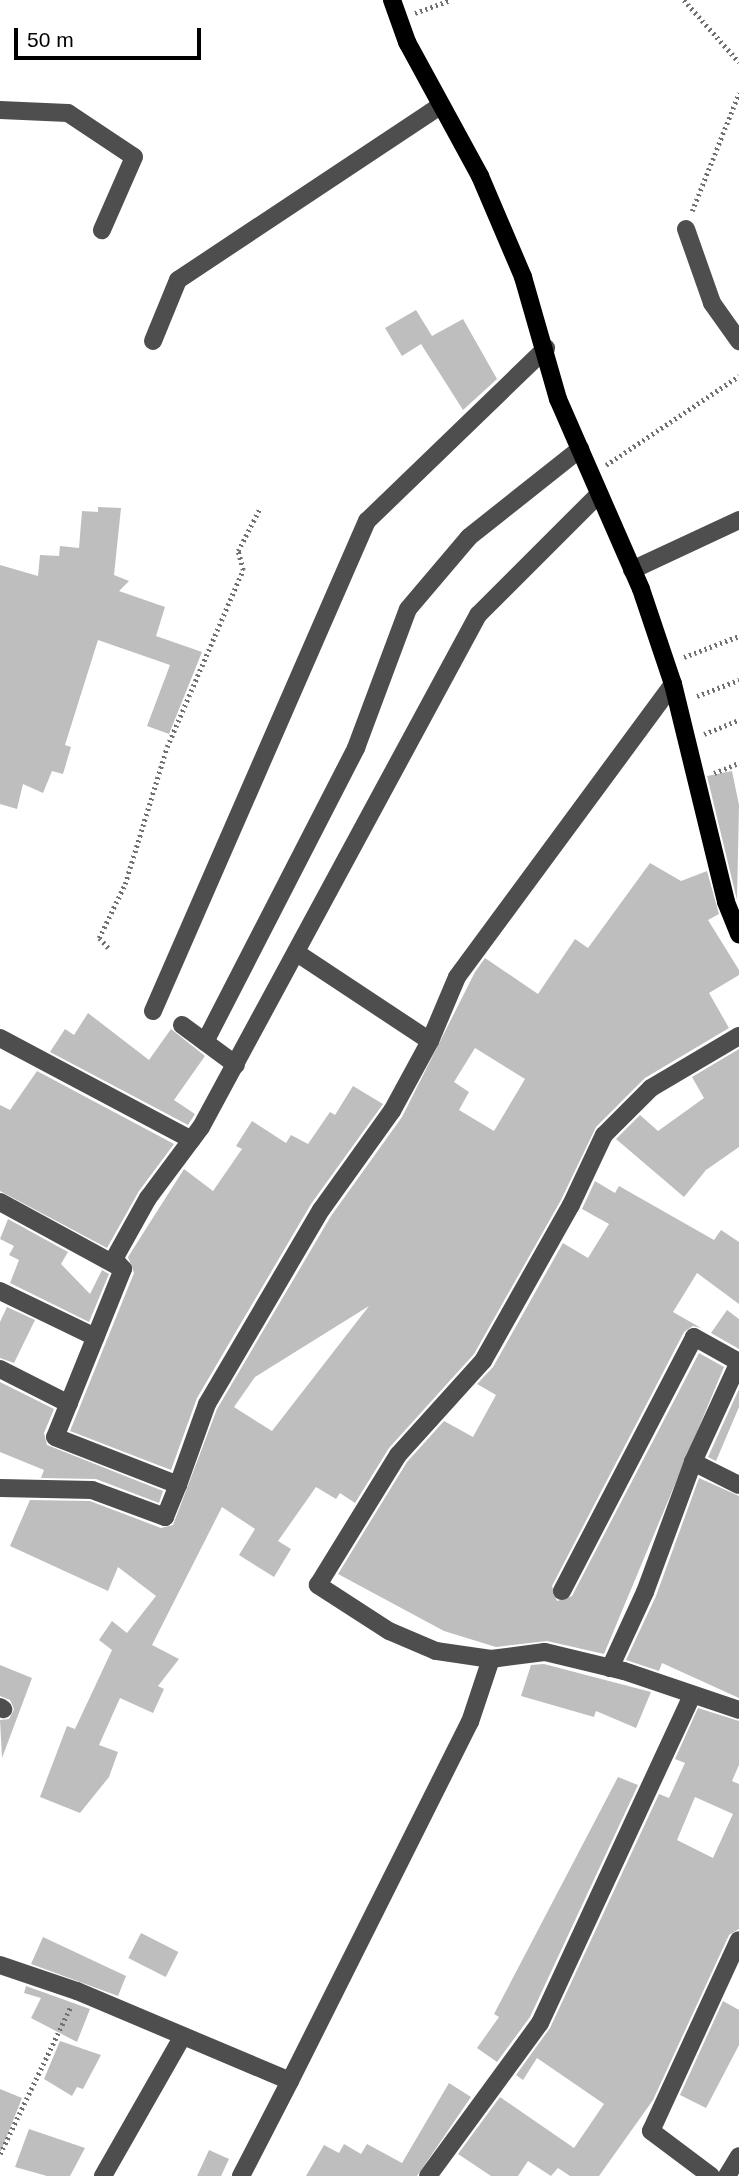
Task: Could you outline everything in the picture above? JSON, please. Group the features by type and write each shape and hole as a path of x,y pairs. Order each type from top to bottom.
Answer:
{"main road":[{"path":"392,0 440,106 480,176 523,277 546,348 558,399 632,570 673,684 739,935"}],"street":[{"path":"153,341 178,280 440,106"},
{"path":"0,110 68,113 134,157 102,230"},
{"path":"686,229 712,303 739,341"},
{"path":"153,1011 367,521 546,348"},
{"path":"205,1042 356,748 408,609 469,537 580,449"},
{"path":"123,1269 114,1259 148,1198 192,1140 236,1065 478,615 599,494"},
{"path":"632,570 739,520"},
{"path":"0,1488 92,1490 165,1517 207,1404 321,1210 392,1111 430,1041 457,977 673,684"},
{"path":"298,953 430,1041"},
{"path":"182,1026 236,1065"},
{"path":"739,1036 651,1088 604,1135 571,1205 483,1362 398,1455 318,1585 389,1631 436,1651 491,1659 545,1652 610,1668 691,1697 739,1710"},
{"path":"0,1038 192,1140"},
{"path":"0,1202 123,1269"},
{"path":"123,1269 55,1437 178,1485"},
{"path":"0,1291 95,1337"},
{"path":"562,1591 694,1337 739,1362 693,1462 645,1592 610,1668"},
{"path":"0,1369 69,1404"},
{"path":"693,1462 739,1485"},
{"path":"241,2176 470,1723 491,1659"},
{"path":"428,2176 540,2023 691,1697"},
{"path":"711,2176 650,2131 739,1940"},
{"path":"0,1965 77,1991 290,2081"},
{"path":"103,2176 183,2036"},
{"path":"727,2176 739,2155"}],"path":[{"path":"399,19 451,0"},
{"path":"684,0 739,62"},
{"path":"686,229 739,93"},
{"path":"591,475 739,376"},
{"path":"108,948 99,939 125,884 167,747 243,570 239,551 260,508"},
{"path":"666,664 739,636"},
{"path":"677,704 739,680"},
{"path":"687,741 739,720"},
{"path":"0,2154 77,1991"}],"building":[{"path":"416,310 432,336 463,319 497,379 463,410 421,344 402,356 385,328"},
{"path":"98,507 121,508 114,575 129,581 119,591 165,607 156,636 202,652 169,734 147,726 170,665 98,640 65,745 71,747 63,774 52,771 43,793 23,784 17,809 0,804 0,565 38,576 40,555 59,556 60,546 79,548 82,511 98,512"},
{"path":"732,771 739,805 737,900 707,776"},
{"path":"650,863 681,881 707,871 719,914 708,920 739,970 739,975 709,993 729,1028 645,1078 596,1127 561,1200 474,1354 389,1448 355,1503 340,1493 336,1499 316,1487 278,1541 291,1549 274,1577 239,1555 255,1529 222,1507 152,1645 179,1659 158,1686 164,1689 153,1713 120,1698 99,1745 118,1752 109,1777 80,1813 40,1797 67,1726 75,1729 112,1650 99,1640 112,1621 127,1633 156,1596 118,1567 108,1591 10,1546 30,1500 90,1501 161,1528 173,1525 217,1409 331,1216 402,1117 475,972 485,958 538,994 575,939 588,948","holes":["475,1048 525,1079 494,1131 459,1110 469,1092 454,1082","369,1306 272,1431 234,1407 255,1377"]},
{"path":"88,1013 149,1060 171,1029 205,1056 174,1100 195,1114 188,1125 50,1052 65,1029 74,1035"},
{"path":"739,1049 739,1147 706,1170 684,1197 616,1139 640,1115 658,1131 704,1098 692,1077"},
{"path":"37,1071 174,1144 139,1191 107,1248 0,1191 0,1105 10,1110"},
{"path":"353,1086 383,1104 311,1204 197,1398 171,1470 70,1431 134,1273 128,1257 184,1169 213,1191 242,1149 236,1146 252,1121 286,1143 291,1135 308,1144 330,1112 335,1115"},
{"path":"595,1181 615,1193 619,1186 714,1240 721,1230 739,1242 739,1304 697,1273 673,1312 701,1328 693,1326 684,1332 552,1586 557,1601 572,1596 699,1353 724,1367 604,1654 547,1641 496,1647 444,1631 338,1574 407,1462 444,1421 473,1437 496,1395 477,1384 493,1367 563,1243 588,1258 609,1224 582,1209"},
{"path":"8,1219 68,1252 61,1264 90,1294 102,1270 109,1274 89,1322 10,1283 19,1260 9,1255 14,1246 0,1239"},
{"path":"7,1307 35,1320 14,1363 0,1358 0,1322"},
{"path":"727,1310 739,1319 739,1349 711,1333"},
{"path":"0,1382 54,1409 44,1433 47,1445 163,1491 159,1503 96,1479 41,1478 44,1470 0,1452"},
{"path":"739,1389 739,1407 716,1461 708,1457"},
{"path":"699,1478 739,1496 739,1698 662,1663 659,1671 626,1660 656,1596"},
{"path":"544,1664 651,1692 636,1728 596,1711 594,1717 521,1696 531,1665"},
{"path":"0,1665 32,1678 2,1758 0,1720 9,1719 14,1709 10,1700 0,1696"},
{"path":"698,1708 739,1721 739,1765 732,1781 739,1784 739,1929 729,1935 653,2100 599,2176 570,2176 558,2168 551,2176 528,2161 518,2176 491,2176 458,2154 500,2097 574,2148 604,2104 537,2058 523,2080 516,2075 550,2028 659,1794 669,1798 685,1763 675,1759","holes":["695,1797 733,1814 713,1858 677,1840"]},
{"path":"618,1777 638,1785 530,2017 497,2062 477,2048 499,2017 494,2014"},
{"path":"141,1933 178,1952 166,1977 128,1958"},
{"path":"43,1937 126,1976 118,1996 31,1964"},
{"path":"26,1986 90,2009 77,2042 31,2018 41,1998 24,1993"},
{"path":"723,2001 739,2010 739,2045 706,2108 680,2095"},
{"path":"60,2041 101,2055 83,2089 77,2087 72,2096 44,2079"},
{"path":"449,2083 471,2097 417,2176 306,2176 324,2145 339,2153 344,2144 361,2154 367,2144 402,2163"},
{"path":"0,2089 22,2098 1,2151 0,2151"},
{"path":"29,2129 85,2148 70,2176 47,2176 15,2167"},
{"path":"209,2150 229,2159 221,2176 197,2176"}]}
